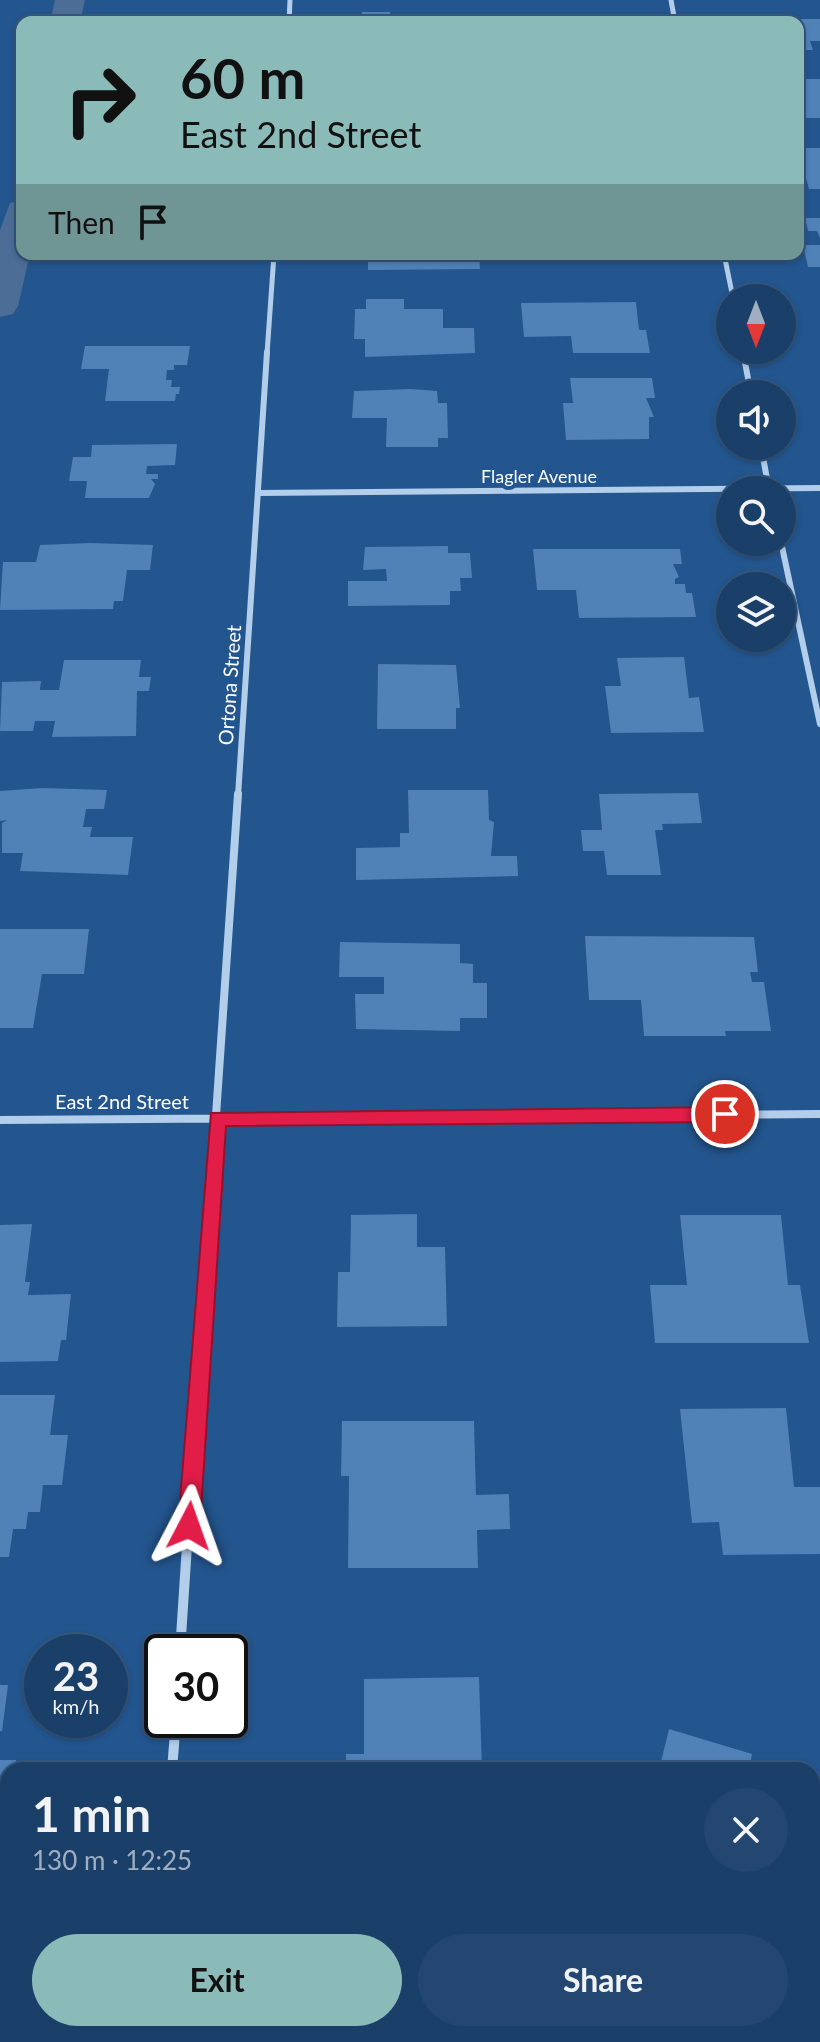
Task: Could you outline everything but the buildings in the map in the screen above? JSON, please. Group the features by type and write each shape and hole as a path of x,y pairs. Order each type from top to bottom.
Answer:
{"street":[{"name":"Ortona Street","path":"181,1634 274,260"},
{"path":"725,260 730,284"},
{"name":"Flagler Avenue","path":"796,488 820,488"},
{"name":"Flagler Avenue","path":"258,493 716,489"},
{"path":"784,556 820,724"},
{"name":"East 2nd Street","path":"0,1120 820,1114"},
{"path":"173,1762 175,1738"}],"waterway":[{"path":"66,16 70,0"},
{"path":"0,306 16,236"}],"route":[{"path":"189,1526 217,1118 725,1114"}]}
